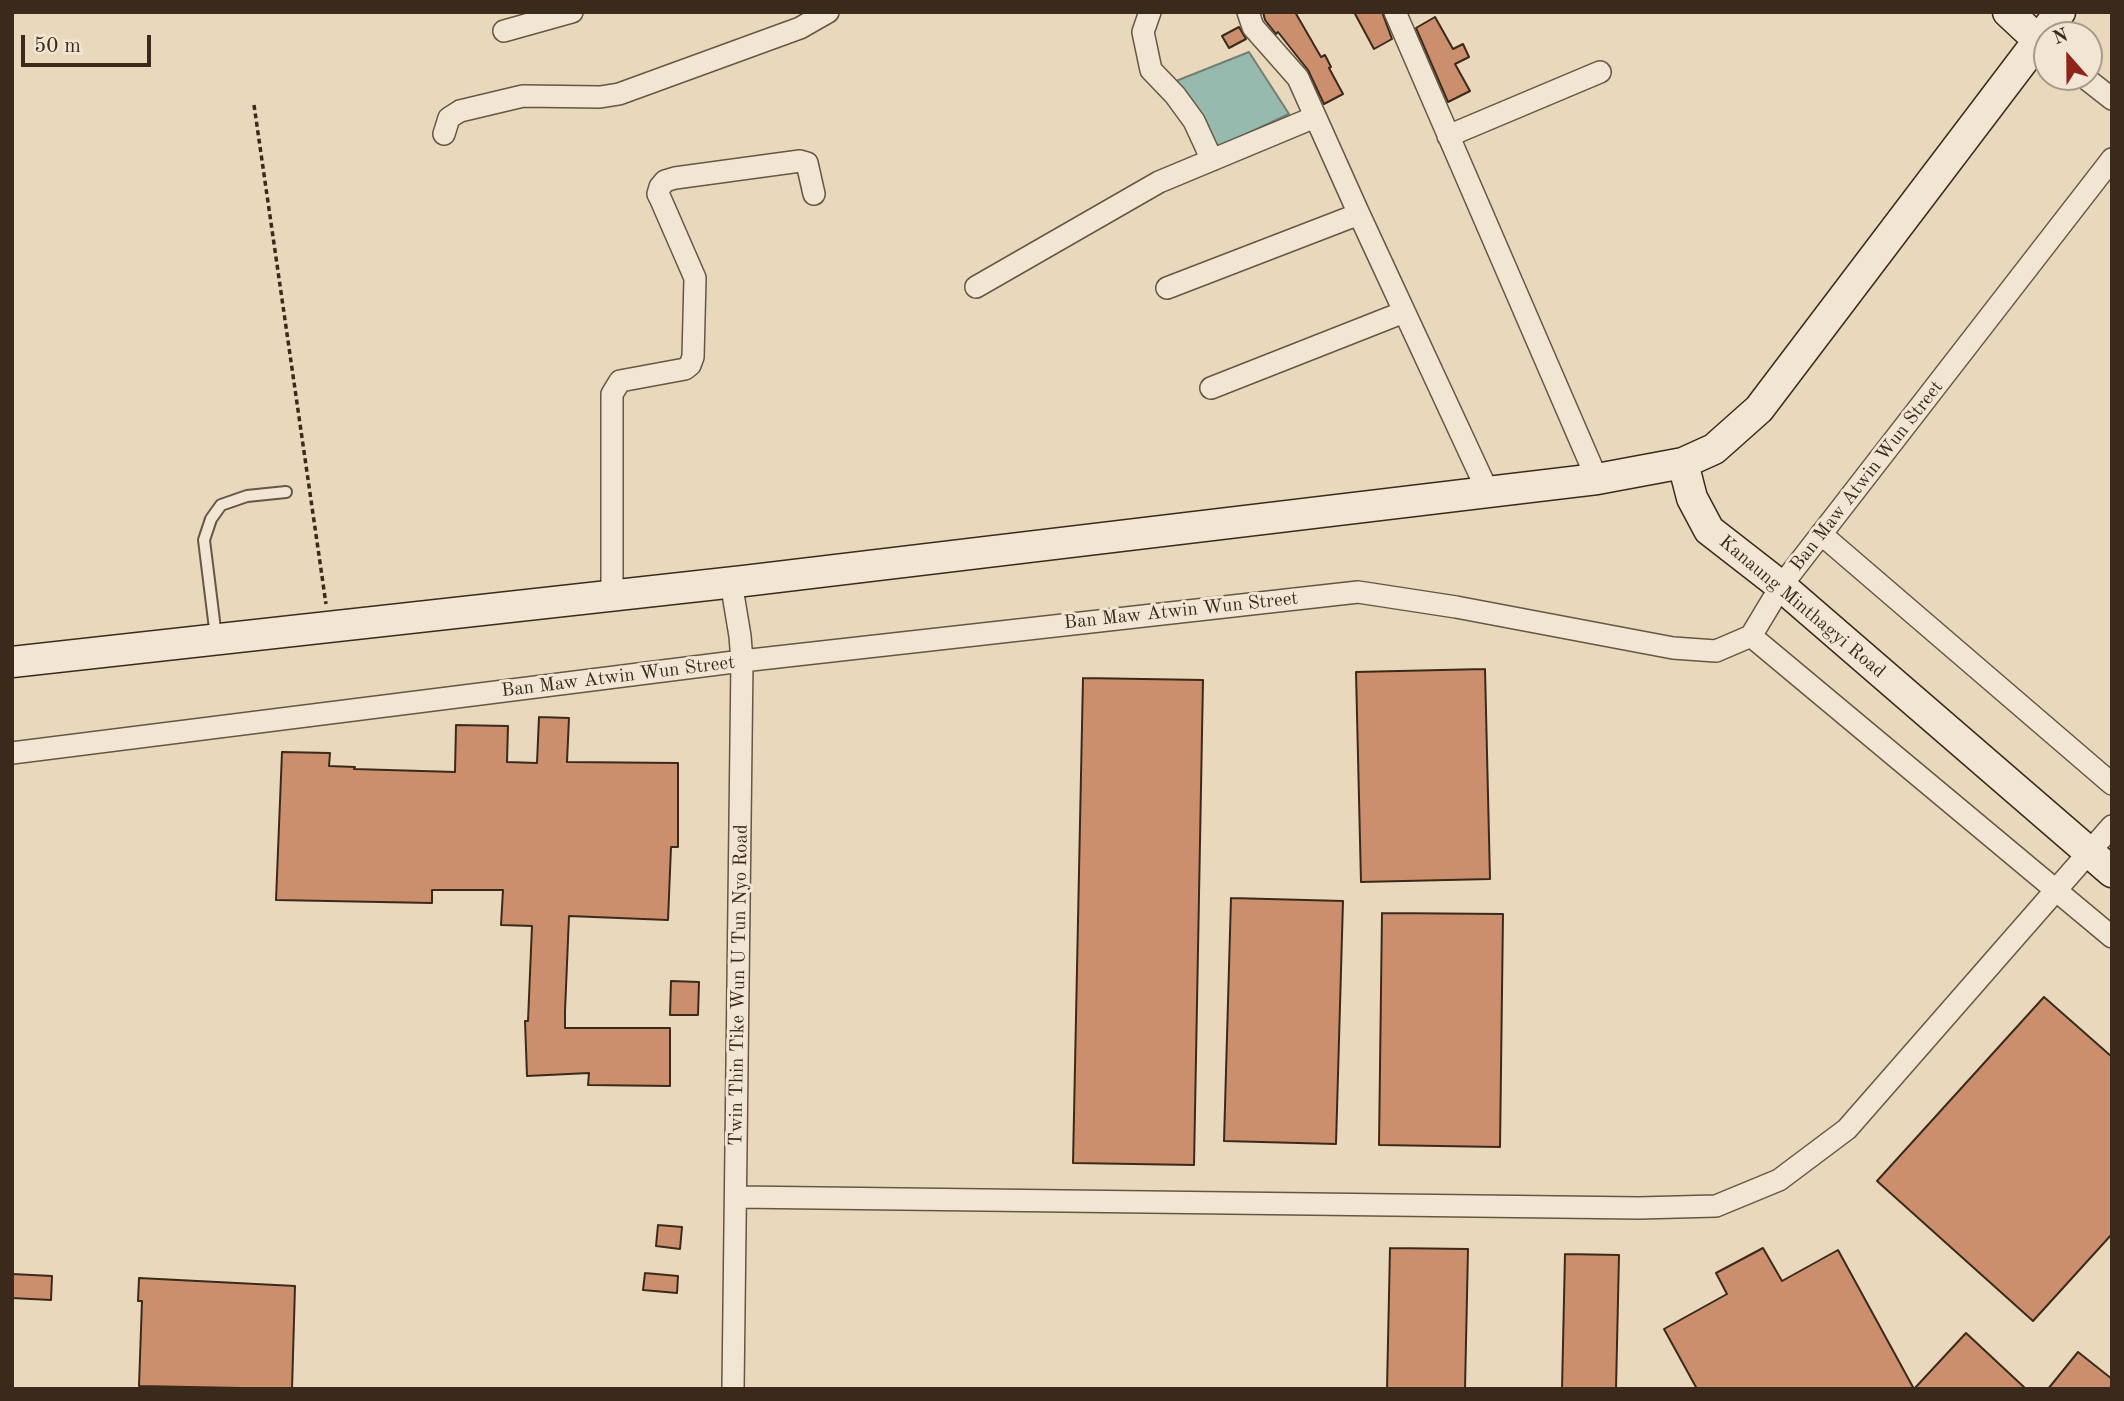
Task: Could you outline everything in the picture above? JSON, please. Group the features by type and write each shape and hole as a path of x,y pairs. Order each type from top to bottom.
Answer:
{"main road":[{"path":"2008,12 2033,35"},
{"path":"12,662 731,582 1488,492 1597,479 1683,463 1714,449 1759,409 2033,57"},
{"name":"Kanaung Minthagyi Road","path":"1683,463 1692,498 1710,530 1781,586 2112,872"}],"street":[{"path":"504,31 572,12"},
{"path":"444,134 449,118 460,111 523,96 600,97 619,94 800,28 828,12"},
{"path":"1150,12 1143,32 1151,71 1175,95 1194,121 1212,160"},
{"path":"1248,12 1253,27 1298,78 1488,492"},
{"path":"1395,12 1597,479"},
{"path":"1448,136 1600,72"},
{"path":"976,286 1158,182 1315,117"},
{"name":"Ban Maw Atwin Wun Street","path":"12,753 742,661 1358,592 1456,607 1673,648 1716,651 1751,636 1781,586 2112,159"},
{"path":"612,595 612,394 620,381 685,369 693,357 695,278 658,194 660,187 665,181 675,178 800,161 807,163 814,194"},
{"path":"1167,288 1359,214"},
{"path":"1212,388 1404,312"},
{"path":"1821,534 2112,784"},
{"name":"Twin Thin Tike Wun U Tun Nyo Road","path":"731,582 742,661 733,1389"},
{"path":"1751,636 2112,937"},
{"path":"737,1198 1639,1209 1716,1206 1779,1180 1846,1129 2112,826"}],"lane":[{"path":"216,639 204,540 211,519 221,505 247,496 286,492"}],"path":[{"path":"254,105 329,627"}],"water":[{"path":"1249,52 1289,114 1216,148 1176,81"}],"building":[{"path":"1263,12 1295,12 1321,57 1325,55 1343,94 1324,104 1308,70 1265,20"},
{"path":"1354,12 1382,12 1392,39 1374,49"},
{"path":"1435,17 1453,49 1463,44 1469,57 1455,64 1470,91 1448,102 1416,28"},
{"path":"1239,27 1246,39 1229,48 1222,36"},
{"path":"1485,669 1490,879 1361,882 1356,672"},
{"path":"1083,678 1203,680 1194,1165 1073,1163"},
{"path":"539,717 569,718 567,762 678,763 678,847 671,847 668,920 569,916 565,1011 565,1028 670,1028 670,1086 588,1085 589,1073 527,1076 525,1021 528,1021 532,926 501,925 503,890 432,890 432,903 276,900 282,752 330,753 329,766 355,767 354,769 455,772 456,725 508,726 507,762 537,763"},
{"path":"1231,898 1343,901 1336,1144 1224,1141"},
{"path":"1382,913 1503,914 1500,1147 1379,1145"},
{"path":"671,981 699,982 698,1015 670,1015"},
{"path":"2044,997 2112,1057 2112,1234 2033,1321 1877,1181"},
{"path":"658,1225 682,1227 680,1249 656,1246"},
{"path":"1390,1248 1468,1249 1465,1389 1387,1389"},
{"path":"1763,1248 1782,1281 1838,1250 1914,1389 1697,1389 1664,1329 1727,1294 1716,1273"},
{"path":"1565,1254 1619,1255 1616,1389 1562,1389"},
{"path":"645,1273 678,1276 677,1293 643,1290"},
{"path":"12,1274 52,1276 51,1300 12,1298"},
{"path":"139,1278 295,1286 292,1389 139,1386 142,1301 138,1301"},
{"path":"1966,1333 2026,1389 1914,1389"},
{"path":"2078,1352 2112,1379 2112,1389 2048,1389"}]}
